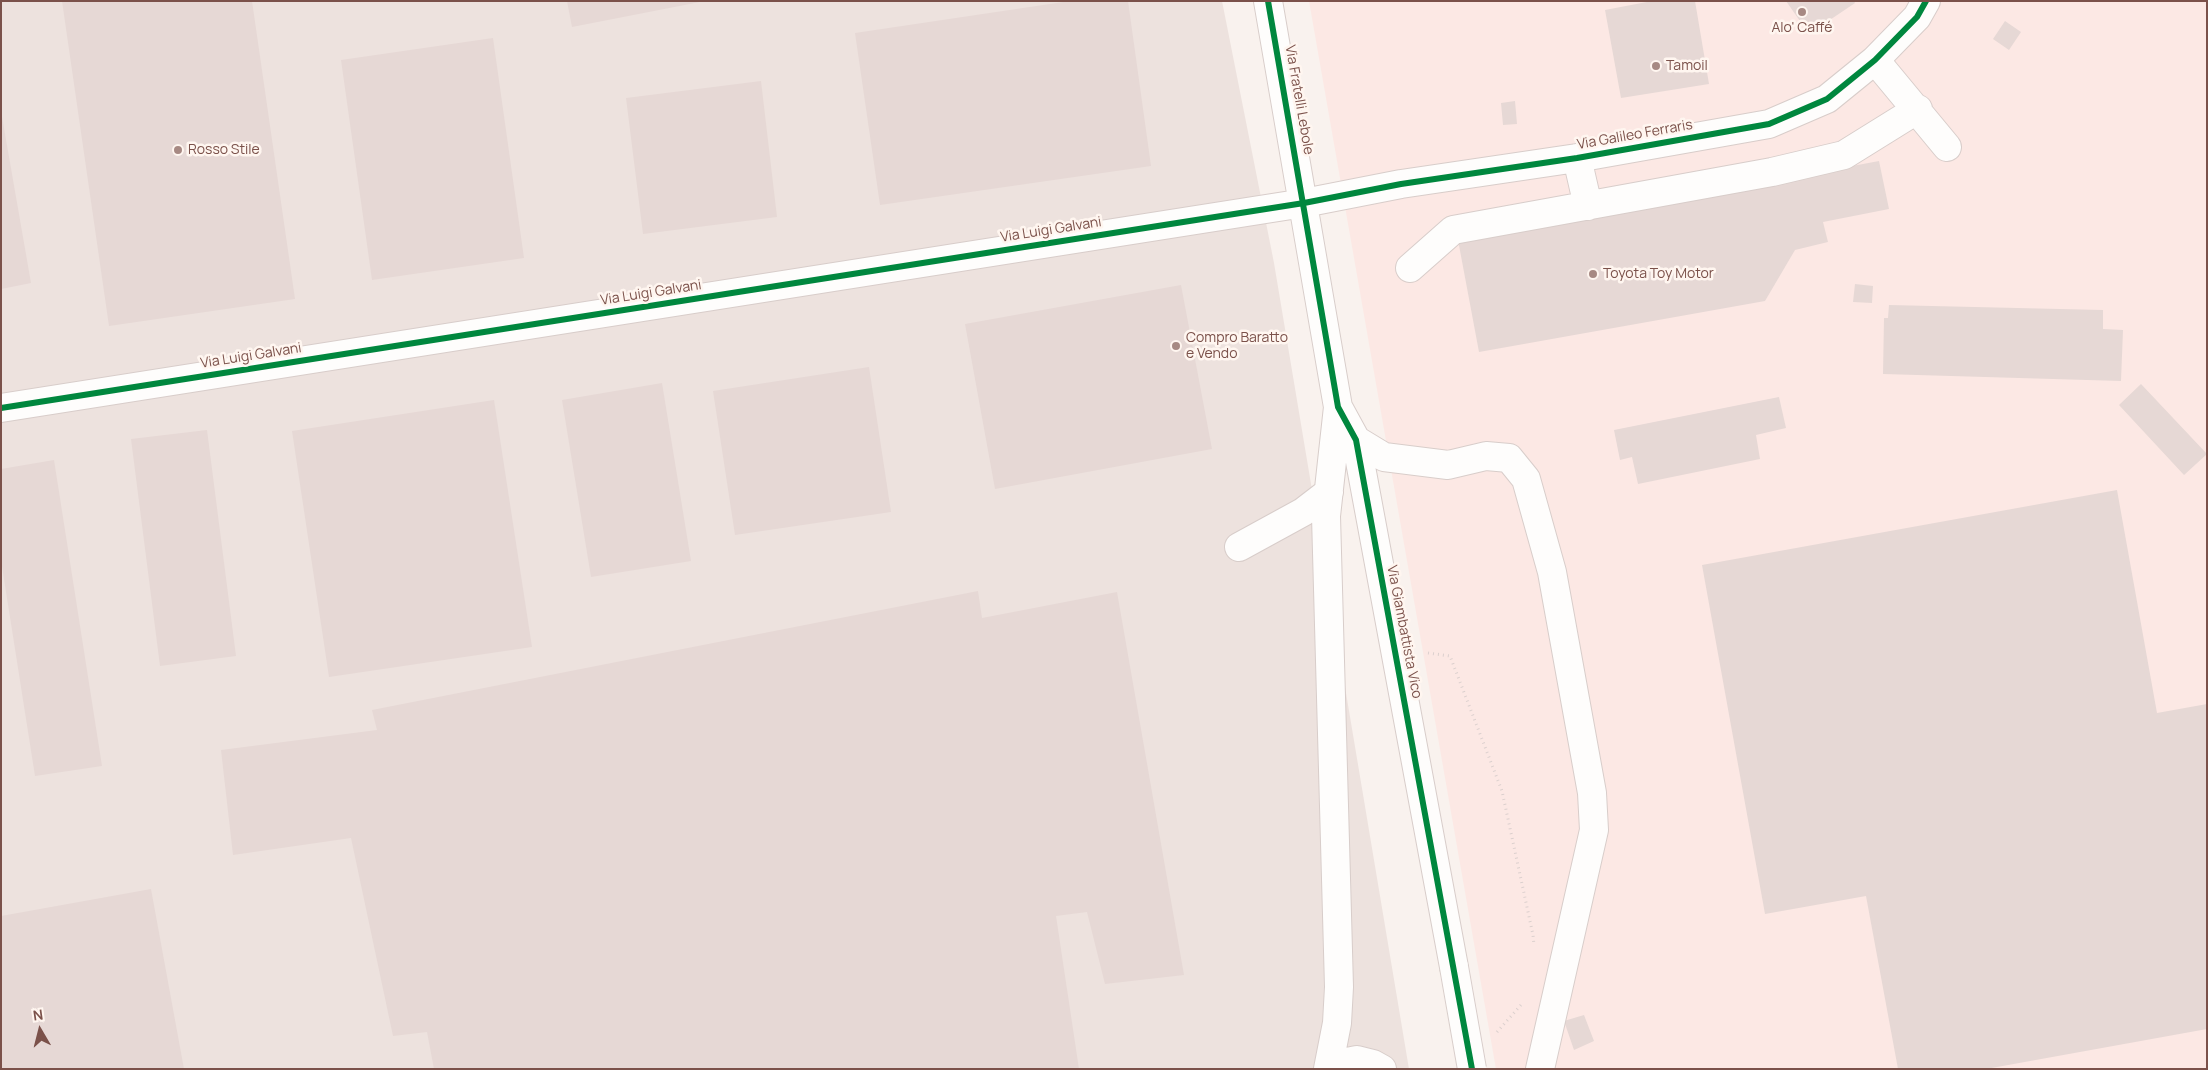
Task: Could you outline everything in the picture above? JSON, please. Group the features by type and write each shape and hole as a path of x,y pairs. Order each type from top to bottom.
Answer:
{"street":[{"name":"Via Fratelli Lebole","path":"1268,1 1304,203"},
{"name":"Via Galileo Ferraris","path":"1304,203 1400,184 1577,158 1769,124 1827,99 1875,60 1917,17 1926,1"},
{"path":"1875,60 1918,109 1947,147"},
{"path":"1410,268 1453,230 1772,172 1844,155 1918,109"},
{"path":"1577,158 1588,206"},
{"name":"Via Giambattista Vico","path":"1304,203 1338,407 1356,440 1472,1069"},
{"name":"Via Luigi Galvani","path":"1,408 1304,203"},
{"path":"1329,1069 1337,1023 1339,988 1326,516 1338,407"},
{"path":"1356,440 1384,457 1448,465 1486,456 1509,458 1526,479 1552,572 1592,793 1594,830 1540,1069"},
{"path":"1239,547 1303,512 1329,492"},
{"path":"1329,1069 1342,1063 1358,1060 1373,1064 1382,1069"}],"path":[{"path":"1424,652 1450,656 1502,791 1533,934 1534,953"},
{"path":"1496,1033 1525,1001"}],"shaded area":[{"path":"1,1 1222,1 1274,263 1409,1069 1,1069"},
{"path":"1309,1 2207,1 2207,1069 1496,1069"}],"building":[{"name":"Rosso Stile","path":"62,1 252,1 295,299 109,326"},
{"path":"567,1 700,1 700,2 572,27"},
{"path":"1070,1 1128,1 1151,166 880,205 855,33"},
{"path":"1652,1 1695,1 1709,84 1621,98 1605,10"},
{"path":"1786,1 1854,1 1855,3 1809,34"},
{"path":"2005,21 2021,32 2009,50 1993,39"},
{"path":"493,38 524,258 372,280 341,60"},
{"path":"761,81 777,217 643,234 626,98"},
{"path":"1515,101 1517,124 1503,125 1501,103"},
{"path":"1,111 31,283 1,289"},
{"name":"Toyota Toy Motor","path":"1879,161 1889,209 1823,222 1828,242 1795,250 1765,301 1479,352 1458,240"},
{"path":"1855,284 1873,286 1872,303 1853,302"},
{"path":"1181,285 1212,449 995,489 965,324"},
{"path":"1889,305 2103,310 2103,329 2123,330 2121,381 1883,374 1884,318 1888,318"},
{"path":"869,367 891,512 735,535 713,391"},
{"path":"662,383 691,561 591,577 562,400"},
{"path":"2141,384 2207,454 2184,475 2119,405"},
{"path":"1779,397 1786,428 1756,435 1760,459 1638,484 1632,457 1620,460 1614,430"},
{"path":"494,400 532,647 329,677 292,431"},
{"path":"207,430 236,656 160,666 131,439"},
{"path":"54,460 102,766 35,776 1,560 1,469"},
{"path":"2117,490 2157,713 2207,704 2207,1029 1986,1069 1898,1069 1866,896 1765,914 1702,565"},
{"path":"978,591 982,618 1117,592 1184,975 1105,984 1087,912 1056,916 1079,1069 434,1069 427,1032 393,1036 351,838 233,855 221,750 377,730 372,710"},
{"path":"151,889 184,1069 1,1069 1,916"},
{"path":"1584,1015 1594,1041 1574,1050 1564,1021"}],"cycle path":[{"path":"1268,1 1338,407 1356,440 1472,1069"},
{"path":"1,408 1304,203 1401,184 1577,158 1769,124 1827,99 1875,60 1917,17 1926,1"}],"place":[{"name":"Alo' Caffé","path":"1802,12"},
{"name":"Tamoil","path":"1656,66"},
{"name":"Rosso Stile","path":"178,150"},
{"name":"Toyota Toy Motor","path":"1593,274"},
{"name":"Compro Baratto e Vendo","path":"1176,346"}]}
